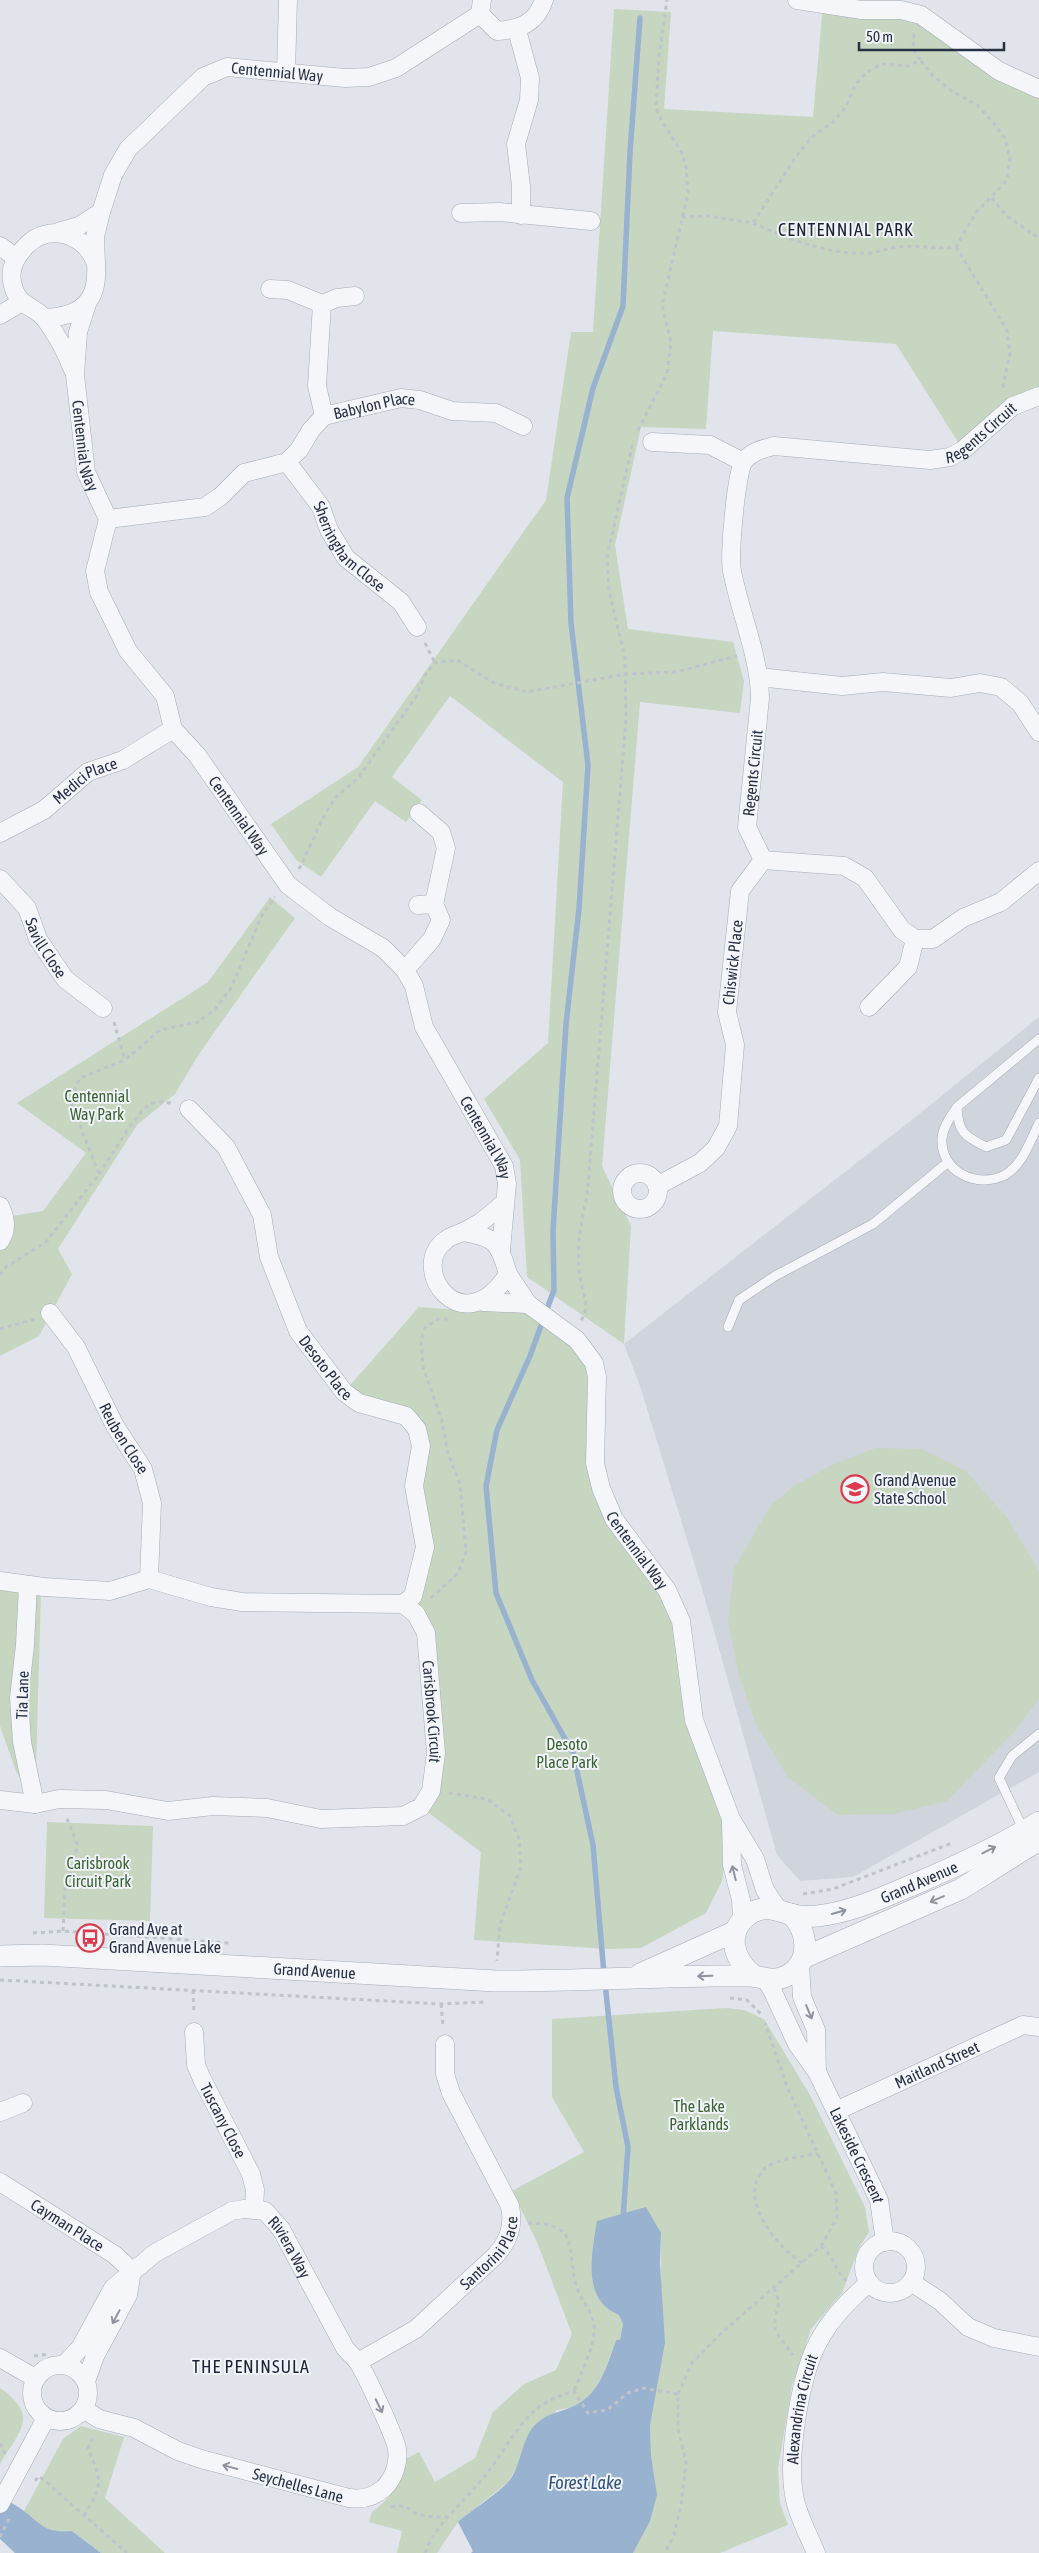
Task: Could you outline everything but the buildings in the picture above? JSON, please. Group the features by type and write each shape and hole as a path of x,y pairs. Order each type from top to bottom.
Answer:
{"street":[{"path":"286,72 288,0"},
{"path":"521,215 521,186 516,144 529,100 530,78 517,30 529,22 544,0"},
{"path":"797,0 862,10 901,5 921,15 999,71 1039,89"},
{"name":"Centennial Way","path":"108,519 86,472 75,375 78,332 87,304 96,289 95,237 101,212 114,175 128,149 203,77 227,67 345,78 369,77 396,68 481,7 497,31 517,30"},
{"path":"0,315 20,302 12,281 15,257 36,236 79,226 101,212"},
{"path":"461,213 499,212 591,220"},
{"path":"58,232 82,242 96,263"},
{"path":"0,246 15,257"},
{"path":"270,290 288,290 322,304 337,298 355,296"},
{"name":"Centennial Way","path":"20,302 44,318 66,350 75,375"},
{"path":"44,318 65,317 87,304"},
{"path":"322,304 317,386 324,416"},
{"name":"Regents Circuit","path":"763,860 747,826 760,698 759,677 731,568 738,478 743,462 756,450 774,446 930,460 950,457 963,450 1013,406 1039,396"},
{"name":"Babylon Place","path":"287,462 299,450 311,430 324,416 402,398 420,400 452,411 496,413 523,426"},
{"path":"652,442 710,445 743,462"},
{"path":"173,730 165,696 128,651 99,592 95,571 108,519 205,506 221,496 244,473 287,462"},
{"name":"Sherringham Close","path":"287,462 322,507 329,530 346,558 401,602 417,627"},
{"path":"759,677 842,686 883,682 951,688 980,684 1001,687 1020,703 1039,732"},
{"name":"Centennial Way","path":"173,730 198,755 288,885 330,917 383,948 405,970 414,986 424,1027 504,1166 507,1184 503,1204 501,1250 508,1274 533,1308"},
{"name":"Medici Place","path":"0,833 44,810 71,784 88,772 123,760 173,730"},
{"path":"405,970 432,939 440,920 426,904 446,848 441,832 419,813"},
{"path":"763,860 844,866 865,878 902,930 915,939 934,939 963,918 1001,902 1039,871"},
{"name":"Chiswick Place","path":"657,1186 700,1163 716,1148 728,1126 735,1045 728,1012 740,891 763,860"},
{"name":"Savill Close","path":"0,878 27,908 38,938 65,979 103,1008"},
{"path":"869,1007 908,967 915,939"},
{"name":"Desoto Place","path":"189,1108 226,1147 262,1215 269,1257 298,1331 344,1392 359,1403 406,1416 417,1429 421,1446 414,1486 424,1547 410,1609"},
{"name":"Centennial Way","path":"503,1204 481,1222 445,1240 435,1254 433,1274 444,1295 462,1304 483,1302 533,1308 570,1323 577,1340 594,1364 596,1377 596,1463 610,1511 632,1546 666,1590 681,1621 694,1720 730,1818 755,1859 766,1890 785,1912"},
{"path":"0,1206 6,1217 4,1234 0,1241"},
{"path":"463,1232 486,1235 501,1250"},
{"path":"483,1302 498,1290 508,1274"},
{"name":"Reuben Close","path":"50,1312 76,1347 115,1426 144,1469 152,1503 149,1579"},
{"path":"0,1581 110,1591 149,1579 210,1597 242,1602 410,1609"},
{"name":"Tia Lane","path":"28,1585 25,1645 19,1698 22,1742 35,1804"},
{"name":"Carisbrook Circuit","path":"410,1609 426,1633 435,1744 431,1791"},
{"path":"0,1800 35,1804 59,1799 106,1800 168,1811 213,1806 267,1808 321,1820 403,1816 421,1807 431,1791"},
{"name":"Centennial Way","path":"730,1818 732,1865 741,1900 739,1926"},
{"name":"Grand Avenue","path":"628,1979 739,1926 758,1910 815,1916 836,1913 893,1893 1034,1831"},
{"name":"Grand Avenue","path":"0,1956 44,1956 496,1980 569,1981 785,1977 801,1961 961,1889 1034,1831"},
{"path":"785,1912 799,1922 805,1934 806,1946 801,1961"},
{"path":"739,1926 734,1944 736,1957 743,1968 760,1978"},
{"name":"Lakeside Crescent","path":"801,1961 802,1997 816,2030 817,2072"},
{"name":"Lakeside Crescent","path":"760,1978 772,1990 797,2044 817,2072 879,2200 885,2242"},
{"name":"Maitland Street","path":"836,2111 1023,2025 1039,2027"},
{"name":"Tuscany Close","path":"194,2032 196,2064 202,2079 252,2174 255,2190 254,2209"},
{"name":"Santorini Place","path":"358,2362 416,2329 496,2255 505,2245 512,2223 510,2206 451,2093 445,2074 445,2044"},
{"path":"0,2112 23,2103"},
{"name":"Cayman Place","path":"0,2182 115,2255 132,2271"},
{"name":"Riviera Way","path":"59,2358 80,2348 114,2288 155,2253 232,2211 254,2209 265,2211 280,2229 345,2348 358,2362"},
{"path":"885,2242 902,2244 913,2256 916,2265 911,2282 899,2292 890,2293 864,2288 865,2258 876,2245 885,2242"},
{"path":"86,2381 95,2356 128,2295 132,2271"},
{"path":"911,2282 940,2301 968,2327 994,2338 1039,2347"},
{"name":"Alexandrina Circuit","path":"816,2553 795,2502 792,2484 792,2464 802,2387 820,2338 835,2317 864,2288"},
{"path":"0,2358 35,2378"},
{"path":"59,2358 77,2369 86,2381 89,2396 84,2409 72,2418 59,2421 46,2418 36,2408 31,2394 35,2378 59,2358"},
{"name":"Seychelles Lane","path":"84,2409 99,2419 134,2428 178,2451 201,2459 349,2498 368,2497 377,2494 386,2486 395,2472 397,2448 358,2362"},
{"path":"4,2496 46,2418"}],"lane":[{"path":"1039,1039 957,1107 948,1120 942,1138 947,1163 962,1175 980,1181 1006,1175 1018,1163 1039,1123"},
{"path":"957,1107 958,1126 968,1138 986,1146 1006,1140 1039,1078"},
{"path":"728,1327 738,1300 775,1276 873,1224 947,1163"},
{"path":"1034,1831 999,1778 1012,1756 1039,1734"}],"path":[{"path":"570,1323 582,1321 586,1304 579,1269 581,1224 587,1196 626,720 625,658 609,591 607,557 632,442 667,374 671,343 662,305 688,194 686,166 681,151 661,120 656,108 659,56 667,0"},
{"path":"921,15 912,36 913,49 933,76 952,91 977,105 1005,138 1010,158 1007,180 975,214 956,247"},
{"path":"753,223 800,152 811,138 832,122 846,107 855,85 866,73 881,64 909,66 920,60"},
{"path":"992,198 1008,217 1039,238"},
{"path":"682,217 717,217 753,223 789,240 848,254 870,253 899,247 940,249 956,247"},
{"path":"956,247 1007,330 1010,354 1003,384 1013,406"},
{"path":"417,627 435,663"},
{"path":"99,1174 72,1105 74,1091 80,1078 125,1060 160,1030 198,1022 214,1010 230,988 262,915 273,898 288,885 302,866 326,812 336,797 358,778 370,762 416,697 425,674 435,663 457,660 494,683 527,692 626,674 686,670 753,652"},
{"path":"103,1008 114,1022 125,1060"},
{"path":"0,1274 6,1267 46,1242 99,1174 140,1113 149,1104 161,1101 189,1108"},
{"path":"0,1329 25,1323 50,1312"},
{"path":"410,1609 428,1600 458,1573 466,1552 460,1484 448,1454 442,1421 422,1367 421,1341 425,1328 438,1319 460,1320"},
{"path":"431,1791 487,1799 510,1816 520,1839 521,1867 500,1925 497,1961"},
{"path":"59,1799 77,1844 76,1858 65,1889 63,1931"},
{"path":"0,1980 441,2004 487,2002"},
{"path":"193,1990 194,2032"},
{"path":"665,2553 674,2535 681,2505 686,2462 678,2428 678,2394 692,2363 718,2336 821,2246 837,2218 836,2193 787,2087 763,2016 747,2000 727,1998"},
{"path":"802,2263 790,2255 762,2218 755,2200 757,2180 764,2168 793,2157 818,2154"},
{"path":"512,2223 541,2222 562,2231 570,2241 570,2258 577,2288 593,2317 594,2334 574,2391"},
{"path":"821,2246 831,2254 841,2276 864,2288"},
{"path":"774,2288 779,2301 775,2319 775,2331 796,2360 806,2378"},
{"path":"26,2354 35,2356 49,2354 59,2358"},
{"path":"574,2391 588,2413 607,2410 628,2393 643,2388 678,2394"},
{"path":"425,2553 429,2541 483,2478 516,2432 534,2411 554,2397 574,2391"},
{"path":"84,2516 98,2492 99,2473 88,2449 99,2419"},
{"path":"33,2482 39,2476 127,2553"},
{"path":"401,2505 408,2507 419,2515 447,2518"}],"shaded area":[{"name":"Grand Avenue State School","path":"1039,1017 1039,1772 853,1877 800,1881 777,1855 703,1592 640,1386 624,1344 913,1119"}],"green space":[{"path":"823,4 901,10 1039,89 1039,396 963,450 896,344 713,331 706,429 641,427 615,545 628,629 733,642 744,681 740,713 640,702 602,1166 631,1226 624,1344 527,1277 520,1160 484,1099 548,1043 563,782 450,696 392,777 422,800 406,822 375,801 321,877 296,860 271,824 358,767 546,500 571,332 593,332 614,9 671,12 664,109 813,117"},
{"name":"Centennial Way Park","path":"270,897 295,918 199,1054 175,1094 137,1125 58,1249 72,1274 39,1336 0,1356 0,1241 6,1217 43,1211 86,1153 17,1103 208,982"},
{"name":"Desoto Place Park","path":"528,1304 586,1351 601,1487 667,1590 694,1720 731,1819 722,1881 706,1913 641,1948 607,1949 474,1940 481,1852 421,1807 431,1791 426,1633 403,1604 420,1574 417,1429 344,1392 419,1307 460,1310"},
{"path":"876,1448 922,1449 967,1472 1008,1519 1039,1571 1039,1699 1014,1732 947,1801 894,1814 838,1815 788,1777 755,1723 739,1675 728,1621 734,1568 771,1505 794,1486 832,1465"},
{"path":"0,1586 41,1592 35,1804 16,1771 0,1726"},
{"name":"Carisbrook Circuit Park","path":"47,1822 153,1826 150,1921 44,1918"},
{"name":"The Lake Parklands","path":"726,2008 744,2010 764,2019 810,2095 865,2207 869,2232 859,2248 842,2293 811,2329 792,2386 778,2468 780,2503 788,2525 720,2553 633,2553 637,2544 651,2456 650,2425 661,2294 661,2233 619,2315 623,2324 620,2340 616,2340 603,2375 590,2397 573,2407 557,2410 526,2441 518,2465 508,2482 458,2522 437,2553 397,2553 402,2531 369,2522 372,2512 394,2490 403,2460 419,2452 435,2482 475,2458 493,2412 524,2384 556,2370 572,2334 537,2242 512,2191 584,2152 552,2097 552,2019"},
{"path":"0,2388 20,2407 23,2415 19,2432 0,2464"},
{"path":"81,2426 124,2437 105,2498 165,2553 101,2553 72,2531 56,2531 45,2528 35,2522 24,2511 63,2439"}],"water":[{"name":"Forest Lake","path":"646,2207 661,2233 660,2263 665,2343 650,2425 651,2456 657,2495 650,2521 633,2553 471,2553 473,2551 458,2522 509,2481 517,2467 528,2436 537,2423 550,2415 574,2406 590,2394 601,2378 616,2340 620,2340 623,2324 619,2315 607,2308 599,2298 594,2287 592,2261 597,2221"},
{"path":"0,2496 50,2530 72,2531 101,2553 15,2553 0,2539"}],"waterway":[{"path":"604,1974 593,1845 573,1753 532,1680 496,1593 486,1486 497,1430 530,1356 554,1290 553,1231 566,1024 579,909 588,765 571,623 567,498 593,388 623,306 630,152 640,18"},
{"path":"605,1983 616,2087 628,2147 623,2219"}],"place":[{"name":"Grand Avenue State School","path":"855,1489"},
{"name":"Grand Ave at Grand Avenue Lake","path":"90,1938"}],"district":[{"name":"CENTENNIAL PARK","path":"846,230"},
{"name":"THE PENINSULA","path":"251,2367"}]}
